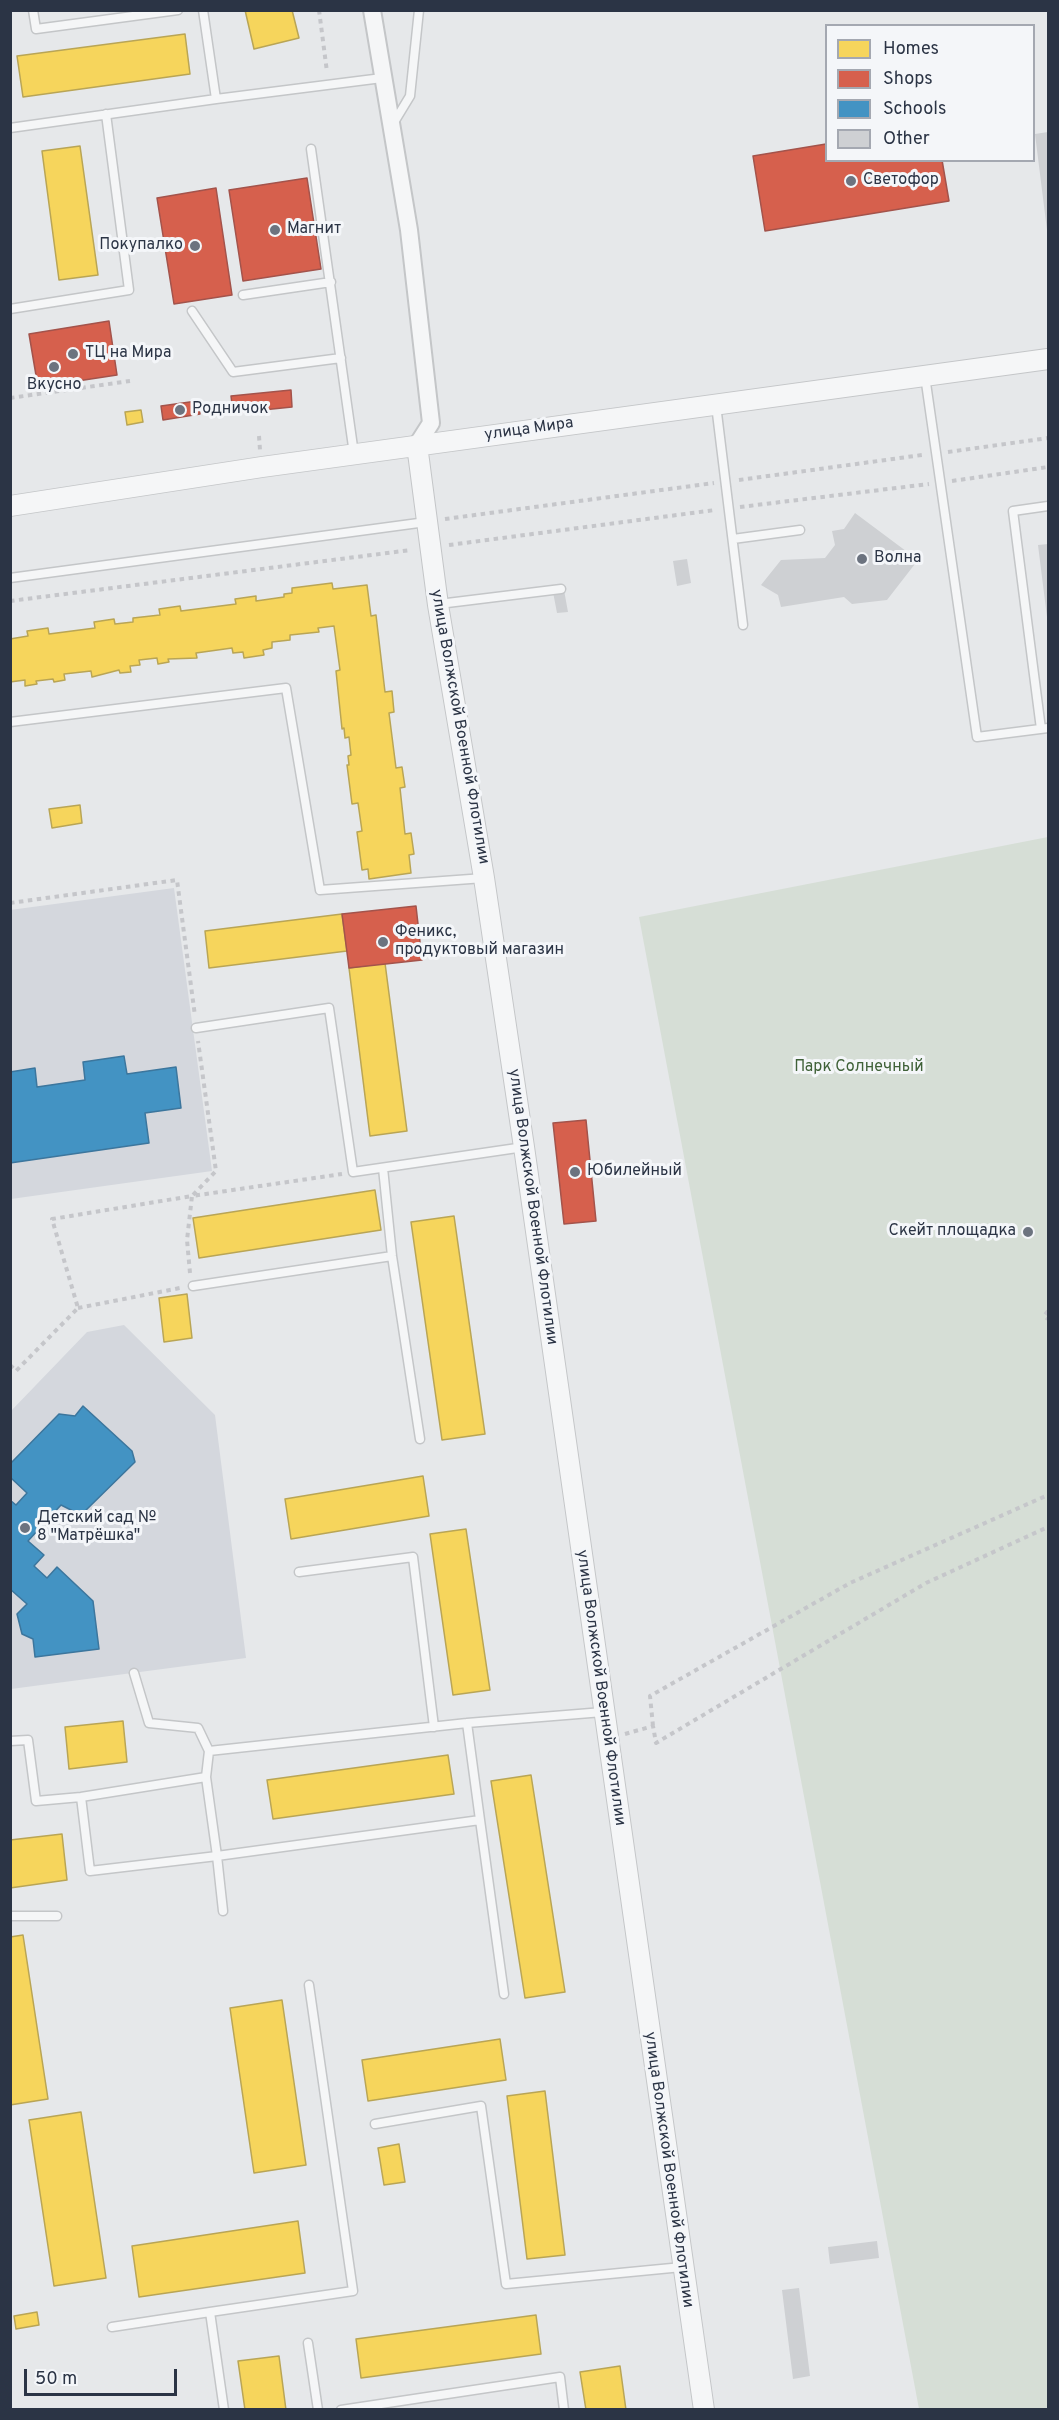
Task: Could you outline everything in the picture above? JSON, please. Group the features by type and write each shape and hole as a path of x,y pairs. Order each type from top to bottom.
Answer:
{"street":[{"path":"372,10 409,231 431,423 417,445"},
{"name":"улица Мира","path":"10,506 417,445 1048,359"},
{"name":"улица Волжской Военной Флотилии","path":"417,445 429,548 484,878 524,1147 704,2409"}],"lane":[{"path":"33,10 36,30 178,10"},
{"path":"203,10 216,99"},
{"path":"391,127 410,96 419,10"},
{"path":"10,128 329,83 382,78"},
{"path":"10,309 129,290 106,114"},
{"path":"310,149 342,358 354,455"},
{"path":"243,296 331,282"},
{"path":"192,311 233,372 342,358"},
{"path":"925,375 977,737 1045,729 1013,511 1048,506"},
{"path":"716,404 743,625"},
{"path":"10,578 426,522"},
{"path":"733,539 800,530"},
{"path":"438,605 561,589"},
{"path":"10,722 286,688 320,890 484,878"},
{"path":"196,1028 329,1008 353,1172 524,1147"},
{"path":"383,1168 392,1256 420,1439"},
{"path":"192,1286 392,1256"},
{"path":"299,1572 413,1557 434,1727"},
{"path":"134,1673 149,1724 198,1728 209,1751 206,1777 223,1911"},
{"path":"209,1751 467,1723 603,1712"},
{"path":"467,1723 504,1994"},
{"path":"10,1742 28,1740 36,1801 81,1797 206,1777"},
{"path":"81,1797 90,1871 480,1820"},
{"path":"10,1916 57,1916"},
{"path":"112,2327 353,2291 309,1985"},
{"path":"375,2124 481,2106 506,2284 682,2267"},
{"path":"210,2312 224,2409"},
{"path":"308,2343 318,2409"},
{"path":"341,2409 560,2377 564,2409"}],"path":[{"path":"319,10 329,83"},
{"path":"10,398 130,381"},
{"path":"10,602 1048,467"},
{"path":"10,903 177,880 216,1172 192,1196 187,1240 192,1286 78,1308 16,1371 10,1365"},
{"path":"78,1308 52,1220 353,1172"},
{"path":"1048,1311 1044,1316 1048,1319"},
{"path":"1048,1495 850,1583 650,1696 656,1743 926,1583 1048,1527"},
{"path":"607,1740 653,1726"}],"shaded area":[{"path":"174,888 212,1171 11,1199 10,910"},
{"path":"124,1325 215,1415 246,1658 11,1689 10,1412 87,1332"}],"green space":[{"name":"Парк Солнечный","path":"1048,837 1048,2409 919,2409 639,917"}],"building: Homes":[{"path":"245,10 292,10 299,38 254,49"},
{"path":"185,34 190,74 23,97 17,56"},
{"path":"80,146 98,275 59,280 42,151"},
{"path":"141,410 143,422 127,425 125,412"},
{"path":"332,583 333,589 367,585 371,616 376,615 385,692 392,691 394,712 389,713 396,768 402,767 405,787 400,788 405,834 411,833 414,854 409,855 411,873 369,879 368,869 362,870 357,832 362,831 358,803 352,804 347,765 349,765 348,756 351,755 349,737 345,738 344,728 342,729 336,671 340,670 334,626 318,628 319,632 290,635 290,640 272,642 272,648 263,650 264,655 244,658 243,652 233,653 232,648 196,653 197,658 168,659 169,662 158,664 157,658 139,660 140,665 130,666 131,672 120,673 119,670 92,677 91,671 64,674 65,680 36,681 37,684 25,686 25,680 10,682 10,639 28,636 27,631 48,628 49,634 95,628 94,622 114,619 115,624 133,622 133,618 160,615 159,609 180,606 181,611 236,604 235,599 256,596 256,601 284,597 284,594 292,593 292,588"},
{"path":"80,805 82,823 52,828 49,809"},
{"path":"342,914 347,951 209,968 205,931"},
{"path":"385,963 407,1131 370,1136 349,968"},
{"path":"375,1190 381,1230 199,1258 193,1218"},
{"path":"454,1216 485,1434 442,1440 411,1222"},
{"path":"187,1294 192,1338 164,1342 159,1298"},
{"path":"423,1476 429,1516 291,1539 285,1499"},
{"path":"466,1529 490,1690 453,1695 430,1534"},
{"path":"123,1721 127,1762 69,1769 65,1727"},
{"path":"448,1755 454,1794 273,1819 267,1780"},
{"path":"531,1775 565,1992 525,1998 491,1781"},
{"path":"62,1834 67,1880 10,1888 10,1840"},
{"path":"23,1935 48,2099 10,2105 10,1937"},
{"path":"282,2000 306,2165 254,2173 230,2008"},
{"path":"500,2039 506,2080 368,2101 362,2060"},
{"path":"545,2091 565,2255 527,2259 507,2096"},
{"path":"81,2112 106,2278 54,2286 29,2120"},
{"path":"399,2144 405,2182 384,2185 378,2148"},
{"path":"298,2221 305,2273 139,2297 132,2246"},
{"path":"37,2312 39,2325 16,2329 14,2316"},
{"path":"536,2315 541,2354 361,2378 356,2339"},
{"path":"279,2356 286,2410 245,2410 238,2361"},
{"path":"620,2366 626,2410 586,2410 580,2372"}],"building: Shops":[{"name":"Светофор","path":"825,144 825,162 942,162 949,201 765,231 753,156"},
{"name":"Магнит","path":"307,178 321,269 243,281 229,190"},
{"name":"Покупалко","path":"216,188 232,295 174,304 157,198"},
{"name":"ТЦ на Мира","path":"109,321 117,375 38,387 29,334"},
{"path":"291,390 292,407 233,413 231,396"},
{"name":"Родничок","path":"197,401 200,414 163,420 161,406"},
{"name":"Феникс, продуктовый магазин","path":"416,906 422,960 349,968 342,914"},
{"name":"Юбилейный","path":"586,1120 596,1221 564,1224 553,1123"}],"building: Schools":[{"path":"124,1056 127,1074 176,1067 181,1108 145,1113 149,1143 10,1163 10,1072 35,1068 37,1087 85,1080 83,1062"},
{"name":"Детский сад № 8 \"Матрёшка\"","path":"83,1406 132,1451 135,1462 81,1515 61,1505 28,1541 44,1555 34,1566 47,1578 57,1567 93,1601 99,1649 35,1657 33,1639 22,1634 17,1614 27,1604 10,1589 10,1500 16,1505 27,1493 11,1478 10,1464 59,1414 75,1416"}],"building: Other":[{"path":"1048,132 1048,229 1047,230 1035,134"},
{"name":"Волна","path":"855,513 918,560 887,600 852,604 844,597 781,607 778,595 761,585 781,560 825,558 835,545 832,531 844,529"},
{"path":"1048,544 1048,617 1047,617 1038,545"},
{"path":"687,559 691,583 677,586 673,561"},
{"path":"564,590 568,612 557,613 553,592"},
{"path":"877,2241 879,2258 830,2264 828,2247"},
{"path":"799,2288 810,2376 793,2379 782,2290"}],"place":[{"name":"Светофор","path":"851,181"},
{"name":"Магнит","path":"275,230"},
{"name":"Покупалко","path":"195,246"},
{"name":"ТЦ на Мира","path":"73,354"},
{"name":"Вкусно","path":"54,367"},
{"name":"Родничок","path":"180,410"},
{"name":"Волна","path":"862,559"},
{"name":"Феникс, продуктовый магазин","path":"383,942"},
{"name":"Юбилейный","path":"575,1172"},
{"name":"Скейт площадка","path":"1028,1232"},
{"name":"Детский сад № 8 \"Матрёшка\"","path":"25,1528"}]}
